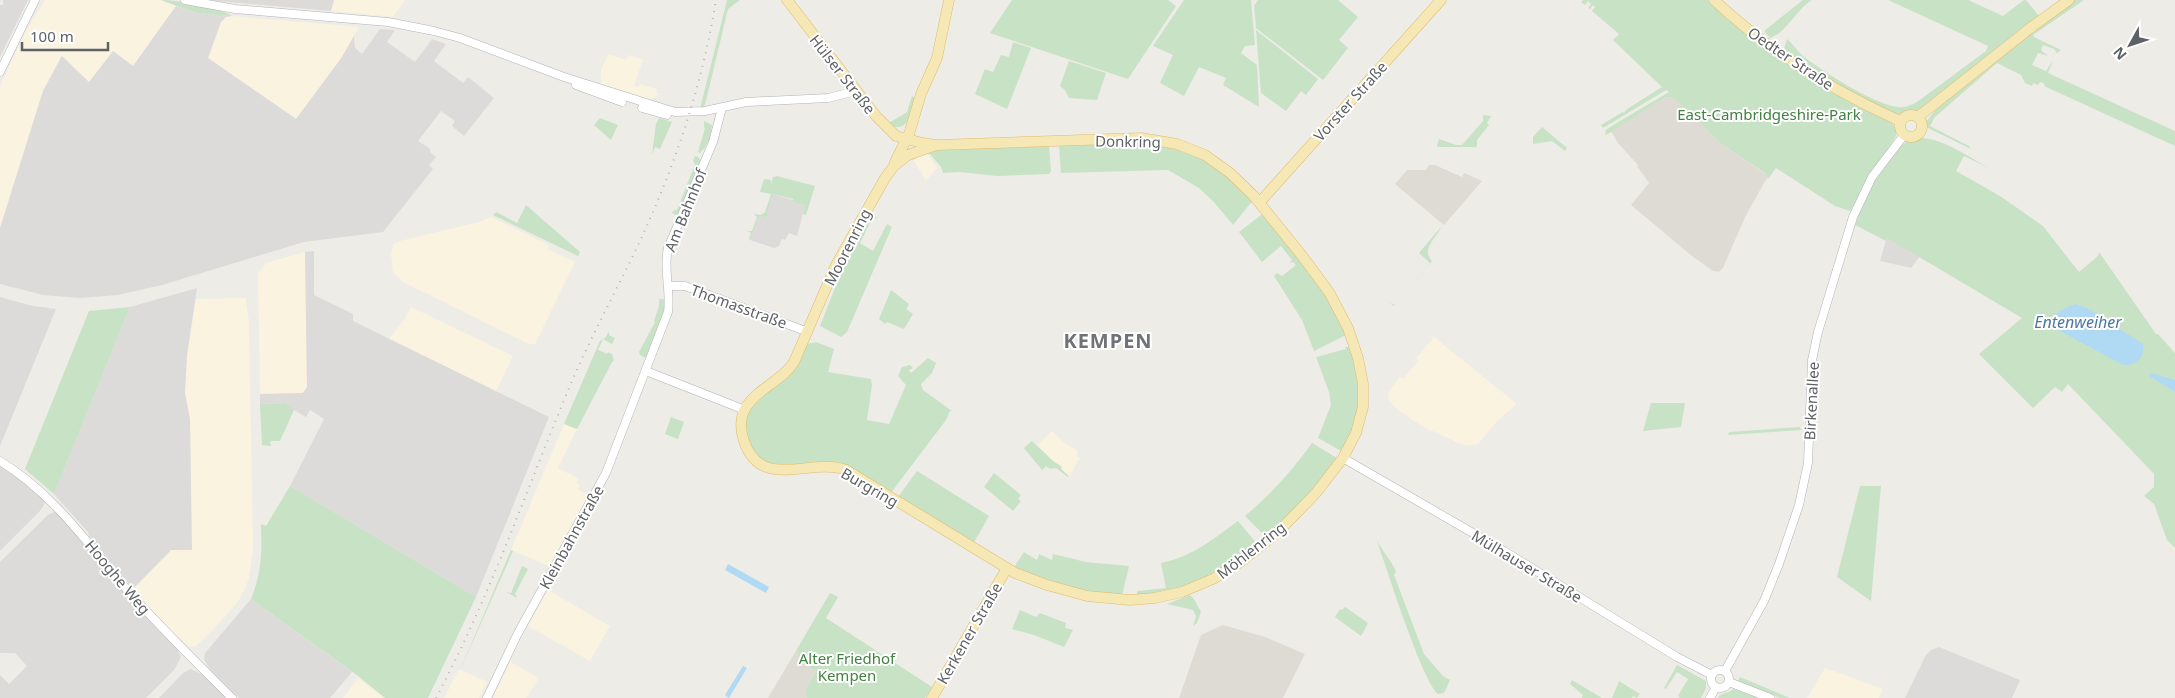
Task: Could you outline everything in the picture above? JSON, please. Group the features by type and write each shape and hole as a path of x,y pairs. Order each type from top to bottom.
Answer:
{"main road":[{"name":"Hülser Straße","path":"787,0 887,129 898,138 906,139"},
{"path":"894,166 938,53 948,0"},
{"name":"Vorster Straße","path":"1260,202 1442,0"},
{"name":"Oedter Straße","path":"1714,0 1772,48 1830,85 1900,121"},
{"path":"1918,117 2069,0"},
{"path":"1908,115 1918,117 1922,124 1919,134 1913,137 1904,135 1900,129 1900,121 1908,115"},
{"name":"Donkring","path":"906,139 936,145 1130,138 1160,140 1190,148 1212,159 1237,179 1260,202 1303,257 1324,284 1353,340 1361,367 1364,392 1362,415 1354,438 1343,458"},
{"name":"Donkring","path":"894,166 908,154 936,145"},
{"name":"Moorenring","path":"808,332 836,265 868,207 894,166"},
{"path":"745,410 756,395 791,367 808,332"},
{"name":"Burgring","path":"745,410 742,429 744,440 752,456 765,466 784,471 822,466 846,470 1007,568"},
{"name":"Möhlenring","path":"1007,568 1047,585 1098,597 1140,599 1182,592 1214,579 1252,553 1298,512 1343,458"},
{"name":"Kerkener Straße","path":"932,698 1007,568"}],"street":[{"path":"0,72 35,0"},
{"path":"28,14 39,0"},
{"path":"185,0 235,10 388,22 434,31 564,77 675,112 721,110 746,102 828,98 856,91"},
{"name":"Am Bahnhof","path":"646,372 668,312 669,286 666,263 668,248 713,142 721,110"},
{"name":"Birkenallee","path":"1725,670 1764,601 1799,505 1808,464 1812,360 1818,332 1853,217 1872,177 1904,135"},
{"name":"Thomasstraße","path":"669,286 685,286 808,332"},
{"path":"646,372 745,410"},
{"name":"Kleinbahnstraße","path":"487,698 526,617 606,472 646,372"},
{"name":"Mülhauser Straße","path":"1343,458 1504,551 1664,650 1712,675"},
{"name":"Hooghe Weg","path":"0,461 28,480 55,503 140,605 232,698"},
{"path":"1716,670 1725,670 1729,675 1729,682 1724,687 1716,687 1711,680 1712,675 1716,670"},
{"path":"1729,682 1770,698"},
{"path":"1710,698 1716,687"}],"shaded area":[{"path":"3,0 28,0 0,57 0,5 3,5"},
{"path":"45,0 161,0 176,6 133,66 89,82 61,56 43,91 0,228 0,87 24,34"},
{"path":"205,0 334,0 331,11"},
{"path":"334,0 405,0 393,17 331,11"},
{"path":"176,6 196,13 232,16 226,17 221,22 208,58 296,119 342,57 354,36 355,48 362,54 380,29 395,30 387,42 415,62 432,39 446,44 434,61 463,83 468,77 494,98 464,136 452,126 455,121 441,111 418,141 429,148 436,157 429,165 433,169 383,232 304,242 162,285 118,295 80,298 43,295 0,284 0,228 43,91 62,56 89,82 113,51 133,66"},
{"path":"226,17 359,27 342,57 297,119 208,58 221,22"},
{"path":"609,54 626,60 629,55 643,60 634,86 638,87 640,84 657,89 656,93 659,94 649,101 603,86 601,84 601,69"},
{"path":"1666,97 1674,98 1720,143 1768,176 1745,217 1723,268 1719,272 1713,271 1692,256 1631,205 1649,183 1638,165 1618,143 1611,131"},
{"path":"927,153 937,168 926,181 913,159"},
{"path":"1429,165 1435,165 1462,177 1464,173 1482,181 1444,225 1395,184 1407,170 1426,170"},
{"path":"773,194 805,206 797,236 789,233 785,240 782,239 779,246 774,248 750,240 759,216 766,218"},
{"path":"491,217 549,245 547,249 575,262 535,344 529,344 403,282 393,272 391,253 394,244 479,222"},
{"path":"1887,237 1920,256 1911,268 1880,261"},
{"path":"314,251 314,295 353,314 353,321 549,417 476,597 290,486 324,419 310,410 306,417 286,403 260,404 260,394 303,393 307,387 305,252"},
{"path":"305,252 307,387 303,393 260,394 258,274 266,263"},
{"path":"197,288 187,355 185,393 190,419 192,550 171,550 133,589 89,536 88,532 54,494 130,307"},
{"path":"0,297 33,306 56,309 0,446"},
{"path":"246,298 249,323 253,549 249,579 239,600 221,621 200,642 195,646 189,647 162,622 133,589 171,550 192,549 190,419 185,393 187,355 196,299"},
{"path":"411,307 513,356 496,391 389,339 404,320"},
{"path":"1434,337 1517,404 1499,419 1478,444 1468,446 1458,443 1420,425 1398,410 1389,401 1388,392 1400,377 1403,379 1418,361 1416,358"},
{"path":"564,424 577,429 558,468 579,479 576,483 580,485 578,489 589,495 549,566 511,550"},
{"path":"1052,431 1063,442 1075,449 1078,453 1076,456 1080,458 1069,476 1037,445"},
{"path":"0,466 30,487 44,499 45,503 40,511 0,551"},
{"path":"54,512 59,515 123,591 177,649 181,657 174,670 146,698 0,698 0,675 9,684 27,666 15,653 0,653 0,562 48,515"},
{"path":"548,590 610,626 590,661 528,626"},
{"path":"251,599 352,672 330,698 239,698 209,668 204,659 205,653"},
{"path":"1223,625 1265,637 1305,654 1283,698 1179,698 1201,635"},
{"path":"1939,647 2020,680 2012,698 1905,698 1926,655 1931,650"},
{"path":"797,649 799,660 816,671 805,690 807,698 768,698"},
{"path":"510,662 539,678 526,698 493,698"},
{"path":"1825,668 1883,689 1879,698 1807,698"},
{"path":"191,669 203,675 226,698 159,698 183,673"},
{"path":"459,669 487,682 479,698 444,698"},
{"path":"358,678 385,698 343,698"}],"green space":[{"path":"161,0 198,5 232,16 196,13"},
{"path":"727,0 740,0 728,9 705,105 700,109"},
{"path":"1012,0 1168,0 1176,6 1128,79 990,33"},
{"path":"1184,0 1251,0 1255,45 1245,46 1241,53 1257,65 1259,107 1223,85 1226,78 1199,67 1184,96 1160,83 1173,55 1153,46"},
{"path":"1258,0 1338,0 1358,17 1339,40 1348,48 1323,80 1256,28 1254,6"},
{"name":"East-Cambridgeshire-Park","path":"1583,0 1708,0 1773,53 1820,83 1893,124 1896,128 1896,136 1850,211 1835,206 1776,168 1768,179 1766,174 1720,143 1674,98 1666,97 1606,135 1605,131 1610,127 1669,92 1666,90 1603,128 1601,125 1624,113 1627,109 1662,87 1613,40 1619,34 1592,11 1595,7 1593,5 1590,9 1588,8 1591,4 1588,1 1585,5 1581,2"},
{"path":"1803,0 1812,0 1786,27 1770,38 1764,31"},
{"path":"1888,0 1968,0 2003,16 2026,0 2039,16 2060,0 2065,0 1915,112 1897,114 1846,91 1784,49 1787,39 1803,56 1835,78 1876,100 1888,105 1901,107 1917,102 1986,51 1988,46"},
{"path":"2075,0 2084,0 2033,35 2061,50 2057,53 2054,49 2043,45 2041,50 2048,56 2038,53 2032,65 2046,71 2053,60 2048,73 2175,131 2175,146 2044,86 2045,84 2040,82 2038,85 2033,83 2032,86 2025,83 2021,75 1997,63 1935,117 1930,126 1969,146 1971,149 1926,127 1926,122 1937,108"},
{"path":"1256,30 1318,79 1306,95 1301,91 1286,111 1261,93"},
{"path":"1013,42 1031,48 1007,109 975,94 985,69 993,72 1001,55 1009,57"},
{"path":"1069,61 1106,73 1097,100 1069,98 1065,90 1060,86"},
{"path":"912,96 916,99 904,125 895,127 889,123 907,112"},
{"path":"1483,115 1491,116 1487,123 1489,125 1477,140 1477,147 1438,147 1439,139 1456,145 1462,145 1483,121"},
{"path":"600,118 618,125 611,140 594,125"},
{"path":"659,118 672,122 660,149 655,147 652,155 656,124"},
{"path":"704,121 712,125 712,129 707,144 700,153 698,152 705,128"},
{"path":"1542,127 1567,148 1565,151 1552,141 1533,144 1533,137"},
{"path":"1913,138 1923,138 1943,143 1989,168 1964,156 1956,171 2000,196 2043,226 2079,272 2098,256 2099,252 2156,334 2175,353 2175,548 2167,540 2154,504 2144,496 2154,487 2154,474 2068,384 2062,392 2055,387 2033,408 1979,354 2022,318 1887,238 1886,241 1855,225 1870,188 1884,164 1902,145"},
{"path":"1130,141 1177,146 1217,167 1253,200 1233,225 1214,202 1199,188 1168,170 1061,173 1059,145"},
{"path":"1049,146 1051,171 1049,174 997,176 960,172 943,173 941,167 930,154 923,153 913,160 910,156 935,150"},
{"path":"695,156 701,161 687,199 676,215 672,213 674,210 677,210 695,164 693,161"},
{"path":"777,176 815,186 806,215 803,214 805,206 793,202 793,199 773,194 766,218 759,216 750,240 751,233 747,231 752,231 757,217 754,214 761,215 765,212 771,194 760,192 764,179 771,180 771,185 773,177"},
{"path":"526,205 580,252 578,256 493,215 496,212 517,223"},
{"path":"1265,212 1332,302 1345,335 1314,351 1302,320 1274,276 1277,273 1282,276 1296,265 1293,262 1289,263 1292,260 1281,246 1262,262 1239,232"},
{"path":"873,213 878,219 873,217 860,243 873,251 887,224 892,227 847,332 841,337 820,326 838,280"},
{"path":"1441,227 1429,247 1428,252 1432,261 1407,291 1430,263 1419,253"},
{"path":"891,290 909,304 906,309 913,314 904,329 887,322 885,324 879,319"},
{"path":"659,299 665,299 663,317 648,359 640,355 639,352 655,322"},
{"path":"130,307 54,494 25,469 89,311"},
{"path":"609,331 609,335 615,338 612,344 603,339"},
{"path":"603,339 598,350 612,354 614,360 577,429 564,424 600,341"},
{"path":"816,342 834,349 828,372 871,379 872,385 867,420 889,424 906,385 898,376 902,367 910,365 913,368 909,370 911,373 928,358 936,363 932,373 921,384 923,390 952,411 950,411 946,420 890,494 856,472 767,463 750,446 745,427 748,412 807,344"},
{"path":"1345,347 1350,347 1358,368 1359,413 1343,452 1318,438 1331,405 1329,392 1316,357 1346,349"},
{"path":"286,403 294,410 280,441 270,441 271,446 262,445 260,404"},
{"path":"1651,403 1685,403 1681,427 1643,431"},
{"path":"671,417 684,422 678,439 665,434"},
{"path":"1800,427 1801,430 1728,435 1729,432"},
{"path":"1032,441 1062,467 1061,469 1069,476 1056,468 1050,469 1046,466 1042,470 1024,448"},
{"path":"1312,443 1337,458 1314,491 1266,537 1245,516 1281,482"},
{"path":"917,471 989,516 973,544 898,497"},
{"path":"994,473 1021,495 1018,499 1021,501 1013,511 984,487"},
{"path":"290,486 476,597 428,698 385,698 358,676 251,599 260,562 261,524 266,526"},
{"path":"1860,486 1881,486 1871,601 1837,577"},
{"path":"1238,521 1257,544 1227,568 1172,592 1137,595 1137,591 1166,588 1161,563 1193,552"},
{"path":"1376,538 1396,572 1394,575 1424,654 1443,676 1450,680 1444,693 1438,694 1431,685 1423,668"},
{"path":"511,550 513,551 459,673"},
{"path":"1024,552 1037,560 1039,554 1052,560 1053,554 1086,562 1129,566 1122,596 1072,590 1013,569"},
{"path":"522,566 528,569 515,594 517,598 506,592 511,593"},
{"name":"Alter Friedhof Kempen","path":"830,593 838,597 826,618 932,687 925,698 807,698 805,690 816,671 799,660 797,649"},
{"path":"1190,595 1201,612 1197,623 1193,626 1196,616 1193,610 1167,604"},
{"path":"1345,607 1368,623 1361,636 1335,617 1340,609 1342,610"},
{"path":"1020,610 1036,617 1040,613 1066,623 1065,628 1073,630 1064,647 1034,635 1012,629"},
{"path":"1677,665 1706,681 1706,688 1701,698 1680,698 1678,696 1688,679 1677,672 1666,689 1664,688"},
{"path":"1740,677 1790,698 1780,698 1738,681"},
{"path":"1572,680 1602,698 1582,698 1583,695 1570,684"},
{"path":"1619,681 1640,694 1637,698 1633,696 1632,698 1612,698"},
{"path":"1733,689 1760,698 1718,698 1720,695"}],"water":[{"name":"Entenweiher","path":"2075,304 2089,309 2143,344 2143,353 2139,360 2132,364 2123,365 2060,331 2054,319 2059,311"},
{"path":"2151,373 2175,380 2175,392 2149,376"},
{"path":"728,564 769,587 766,593 725,570"},
{"path":"743,666 747,668 729,698 725,695"}],"railway":[{"path":"436,698 492,579 575,374 634,254 663,188 691,109 705,55 716,0"}],"district":[{"name":"KEMPEN","path":"1108,340"}]}
